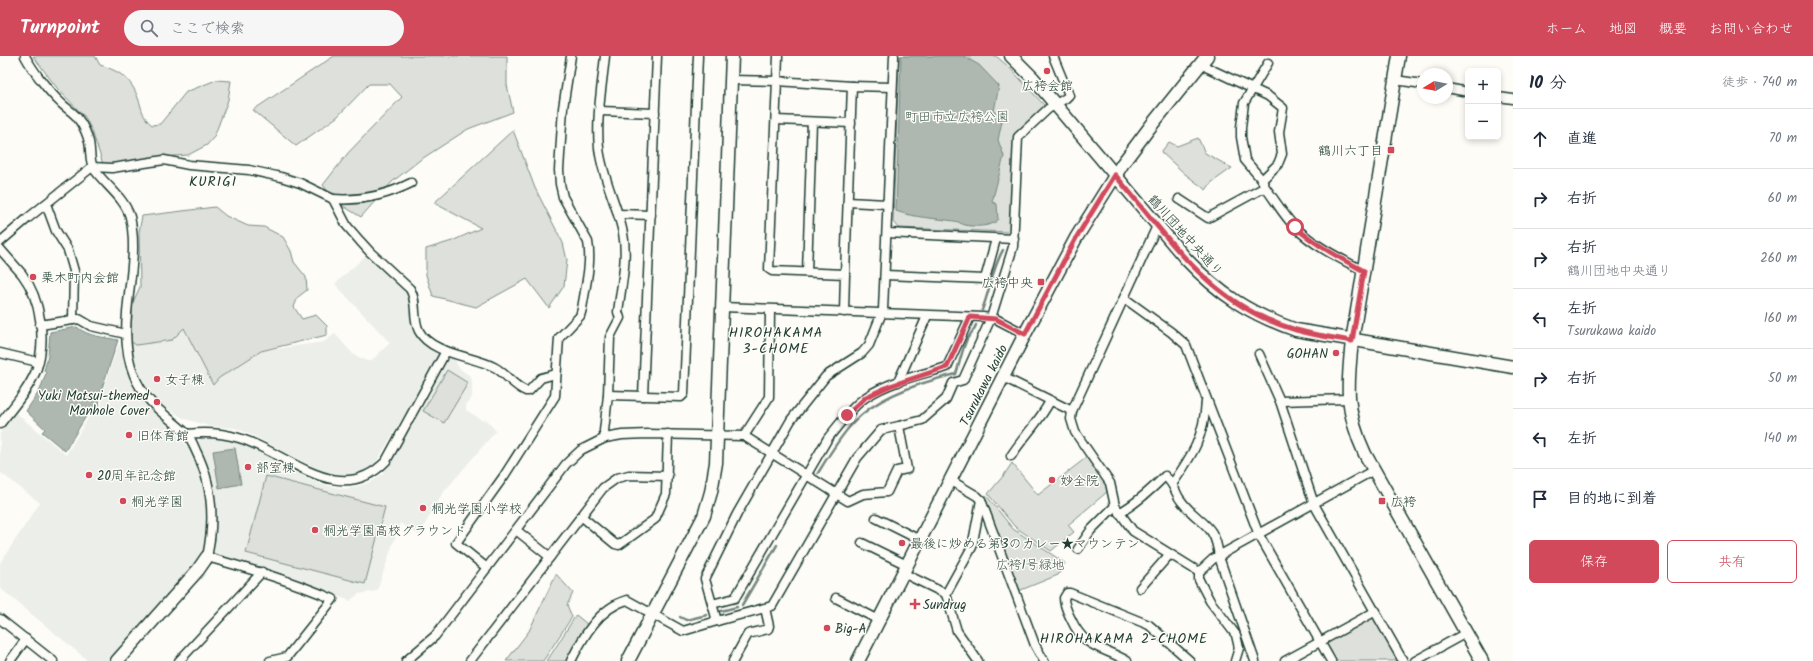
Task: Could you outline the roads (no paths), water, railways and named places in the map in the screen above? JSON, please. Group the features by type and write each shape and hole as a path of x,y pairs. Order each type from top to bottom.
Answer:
{"street":[{"path":"25,56 61,104 78,118 89,143 92,167 124,205 129,215 132,234 132,262 126,334 130,362 134,376 144,394 167,419 188,434 202,463 210,496 212,517 211,537 207,557 198,570 117,661"},
{"path":"487,568 456,543 504,476 555,396 559,338 580,316 582,310 589,259 588,242 563,197 560,184 563,108 570,56"},
{"path":"604,56 599,146 601,160 618,214 625,246 618,312 620,318 610,337 608,394 604,431 605,438"},
{"path":"643,396 657,56"},
{"path":"608,394 681,397 684,394 698,56"},
{"path":"628,661 704,516 711,492 716,463 732,56"},
{"path":"778,56 769,269 772,271 845,274"},
{"path":"717,621 705,579 737,514 791,420 826,376 862,353 869,345 882,314 894,56"},
{"name":"鶴川団地中央通り","path":"1011,56 1027,70 1157,226 1203,277 1217,290 1243,307 1271,321 1296,330 1352,341 1513,367"},
{"path":"571,661 584,635 618,603 627,600 683,631 772,606 857,458 881,430 922,420 946,399 953,383 963,380 991,318 1013,247 1018,137 1048,109 1069,94 1053,56"},
{"path":"1399,56 1352,341 1348,381 1348,399 1357,437 1374,470 1482,661"},
{"path":"1179,199 1208,218 1264,184 1278,164 1282,154 1279,132 1283,108 1268,96 1253,88 1208,68 1204,59"},
{"name":"Tsurukawa kaido","path":"858,661 1025,334 1076,238 1115,175 1150,126 1204,59"},
{"path":"1268,63 1244,103 1241,136 1245,160 1295,227 1309,239 1364,271"},
{"path":"731,80 892,87"},
{"path":"1395,80 1417,83"},
{"path":"844,312 852,86"},
{"path":"1453,89 1465,91"},
{"path":"1501,97 1513,99"},
{"path":"600,111 655,113"},
{"path":"776,120 851,124"},
{"path":"807,272 812,122"},
{"path":"0,242 92,167 112,168 164,160 218,169 249,170 300,183 333,199 351,200 398,190 411,183"},
{"path":"333,199 347,226 370,252 410,289 414,295 416,319 419,331 435,346 500,370 526,391 529,391 541,378 556,374"},
{"path":"848,202 888,204"},
{"path":"46,204 56,231 68,250 74,271 73,320"},
{"path":"618,214 651,215"},
{"path":"1157,226 1072,411 1071,419 1074,432 1110,483 1117,509 1133,531 1199,572"},
{"path":"886,233 1014,239"},
{"path":"885,275 985,279 996,239"},
{"path":"0,249 23,275 30,288 40,325 41,338 38,362 28,386 0,424"},
{"path":"1124,298 1171,332 1186,345 1259,535 1331,661"},
{"path":"722,307 991,318 996,319 1025,334"},
{"path":"744,436 769,397 770,310"},
{"path":"898,382 927,316"},
{"path":"712,604 735,598 828,438 847,415 866,397 898,382 947,367 970,317"},
{"path":"40,325 79,319 91,326 126,334"},
{"path":"188,434 202,432 239,438 268,450 310,473 325,478 345,482 365,476 373,472 386,461 446,350"},
{"path":"0,353 38,362"},
{"path":"1259,354 1280,401 1314,504 1403,661"},
{"path":"1003,377 1072,411"},
{"path":"1173,483 1192,456 1199,438 1205,421 1206,398"},
{"path":"1280,401 1348,399"},
{"path":"1011,456 1020,442 1044,412 1050,401"},
{"path":"406,661 435,636 566,464 580,450 605,438 628,435 668,434 744,436 848,501 863,494 887,492 897,471 907,469 898,426"},
{"path":"581,516 615,544 619,545 655,519 666,494 668,476 668,434"},
{"path":"1199,572 1213,559 1259,535 1374,470"},
{"path":"470,661 604,488 617,478 629,475 668,476"},
{"path":"1078,549 1091,530 1117,509 1128,508 1148,493 1165,476 1173,483 1181,501 1213,532 1217,543 1219,557 1255,661"},
{"path":"950,480 981,500 1035,645 1044,661"},
{"path":"946,594 972,547 981,500"},
{"path":"878,529 879,520 920,540"},
{"path":"516,530 550,557"},
{"path":"862,543 946,594 958,631 978,661"},
{"path":"1140,588 1170,554"},
{"path":"207,557 262,572 305,587 332,599 287,657 270,661"},
{"path":"179,661 262,572"},
{"path":"1199,572 1200,580 1210,601 1236,635 1239,648 1236,661"},
{"path":"1127,661 1086,642 1075,629 1064,602 1065,596 1070,593 1149,625 1190,661"},
{"path":"836,598 879,620"},
{"path":"733,661 748,634 768,629 769,626 765,608"},
{"path":"1286,661 1376,611"},
{"path":"0,619 53,661"},
{"path":"1415,661 1466,633"},
{"path":"10,661 26,639"}],"waterway":[{"path":"982,310 996,265 1003,250"},
{"path":"818,473 834,447 848,429 863,413 874,405 901,391 929,381 956,374 965,343 976,325"},
{"path":"742,605 777,545"},
{"path":"721,611 737,607"},
{"path":"680,617 686,620 707,615"}],"place":[{"name":"広袴会館","path":"1047,71"},
{"name":"鶴川六丁目","path":"1391,150"},
{"name":"栗木町内会館","path":"33,277"},
{"name":"広袴中央","path":"1041,282"},
{"name":"GOHAN","path":"1336,353"},
{"name":"女子棟","path":"157,379"},
{"name":"Yuki Matsui-themed Manhole Cover","path":"157,402"},
{"name":"旧体育館","path":"129,435"},
{"name":"部室棟","path":"248,467"},
{"name":"20周年記念館","path":"89,475"},
{"name":"妙全院","path":"1052,480"},
{"name":"桐光学園","path":"123,501"},
{"name":"広袴","path":"1382,501"},
{"name":"桐光学園小学校","path":"423,508"},
{"name":"桐光学園高校グラウンド","path":"315,530"},
{"name":"最後に炒める第3のカレー★マウンテン","path":"902,543"},
{"name":"Sundrug","path":"915,604"},
{"name":"Big-A","path":"827,628"}],"district":[{"name":"KURIGI","path":"213,181"},
{"name":"HIROHAKAMA 3-CHOME","path":"776,340"},
{"name":"HIROHAKAMA 2-CHOME","path":"1124,638"}],"park label":[{"name":"町田市立広袴公園","path":"957,116"},
{"name":"広袴1号緑地","path":"1030,564"}]}
